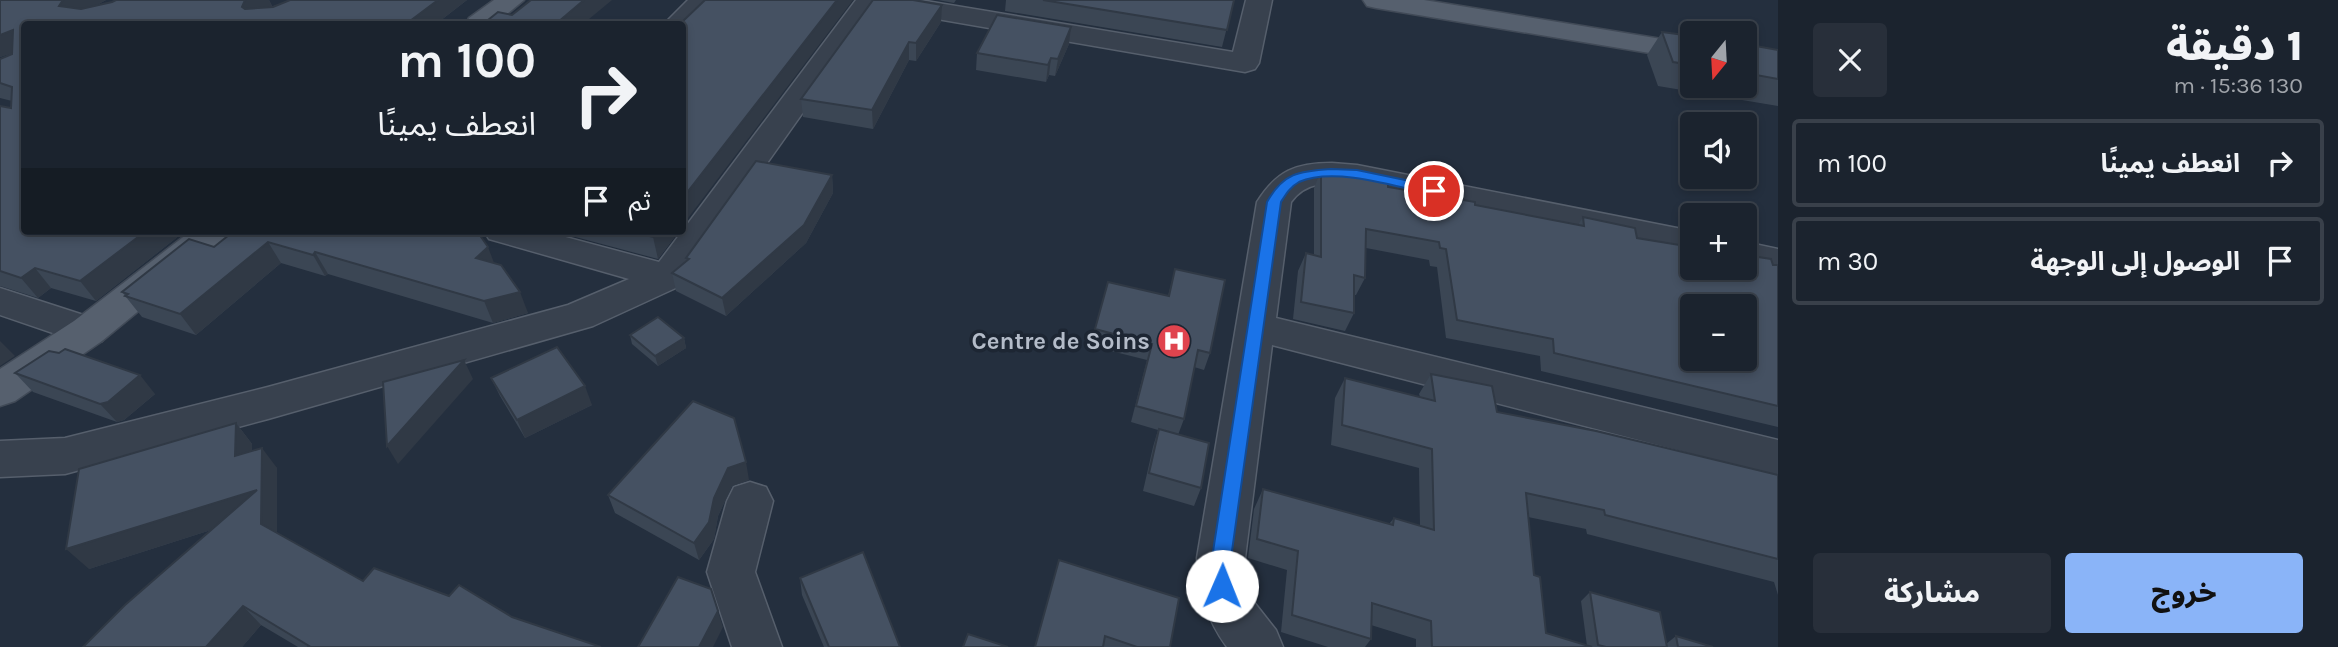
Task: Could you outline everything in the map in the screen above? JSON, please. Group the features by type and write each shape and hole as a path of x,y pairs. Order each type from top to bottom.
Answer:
{"main road":[{"path":"483,21 510,0"},
{"path":"1377,0 1680,50"},
{"path":"0,390 88,331 209,235"}],"street":[{"path":"680,21 702,0"},
{"path":"0,459 65,456 268,403 579,316 667,277 869,0"},
{"path":"875,0 1245,63 1259,0"},
{"path":"1258,647 1234,619 1222,586 1222,558 1274,202 1283,187 1294,179 1310,175 1357,175 1680,241"},
{"path":"515,235 667,277"},
{"path":"1757,257 1778,261"},
{"path":"0,301 88,331"},
{"path":"1256,327 1778,458"},
{"path":"750,501 731,572 757,647"}],"building":[{"path":"0,0 63,0 59,6 81,9 116,0 245,0 242,7 245,9 273,7 290,0 438,0 410,21 21,21 21,235 141,235 80,281 35,268 21,278 0,271 0,106 11,108 12,87 0,83 0,59 12,54 13,30 0,35"},
{"path":"531,0 584,0 559,21 487,21 498,12 512,15"},
{"path":"705,0 837,0 686,194 686,21 683,21"},
{"path":"873,0 913,0 942,5 916,43 909,42 872,110 801,99"},
{"path":"1043,0 1234,0 1227,30"},
{"path":"997,15 1071,27 1058,59 1051,58 1048,65 977,53"},
{"path":"1662,32 1680,34 1680,63 1673,62"},
{"path":"1757,46 1778,50 1778,79 1757,75"},
{"path":"756,161 832,175 804,225 722,298 672,273 689,259 686,258"},
{"path":"1321,171 1388,182 1388,187 1475,202 1475,205 1584,226 1583,217 1635,228 1637,238 1680,245 1680,280 1757,280 1757,257 1771,259 1773,265 1778,265 1778,406 1554,353 1553,339 1457,320 1446,249 1440,248 1439,242 1366,229 1365,278 1354,275 1354,313 1301,302 1306,253 1321,257"},
{"path":"229,235 480,235 488,247 476,258 501,265 520,292 484,301 315,252 313,255 268,242 180,314 125,296 128,294 122,292 189,239 214,247"},
{"path":"1175,269 1225,280 1210,353 1198,350 1184,419 1136,406 1152,344 1095,329 1108,282 1169,296"},
{"path":"658,317 684,338 655,356 630,335"},
{"path":"557,347 585,386 517,420 491,378"},
{"path":"65,349 140,375 108,402 100,404 15,373 49,351 59,353"},
{"path":"464,360 387,446 383,382"},
{"path":"1431,374 1492,386 1497,412 1596,431 1778,475 1778,559 1605,515 1604,510 1526,493 1534,575 1540,577 1546,633 1592,647 1432,647 1431,621 1372,603 1371,639 1292,615 1298,551 1257,539 1263,489 1393,525 1394,518 1434,530 1432,449 1342,425 1345,378 1435,401"},
{"path":"693,401 734,418 746,462 728,468 714,498 709,522 694,543 608,495"},
{"path":"236,423 235,456 262,448 261,524 363,581 374,568 449,596 459,585 512,617 601,647 308,647 243,606 206,647 83,647 125,605 257,490 66,549 79,469"},
{"path":"1159,429 1209,443 1201,488 1149,473"},
{"path":"863,552 900,647 829,647 800,578"},
{"path":"1059,560 1179,598 1170,647 1137,647 1105,636 1103,647 1035,647"},
{"path":"678,577 711,589 718,611 699,647 638,647"},
{"path":"1590,592 1660,612 1667,647 1598,645"},
{"path":"968,634 1008,647 963,647"},
{"path":"1676,636 1713,647 1678,647"}],"place":[{"name":"Centre de Soins","path":"1174,341"}],"route":[{"path":"1222,586 1222,558 1274,202 1283,187 1294,179 1331,173 1357,175 1434,191"}]}
